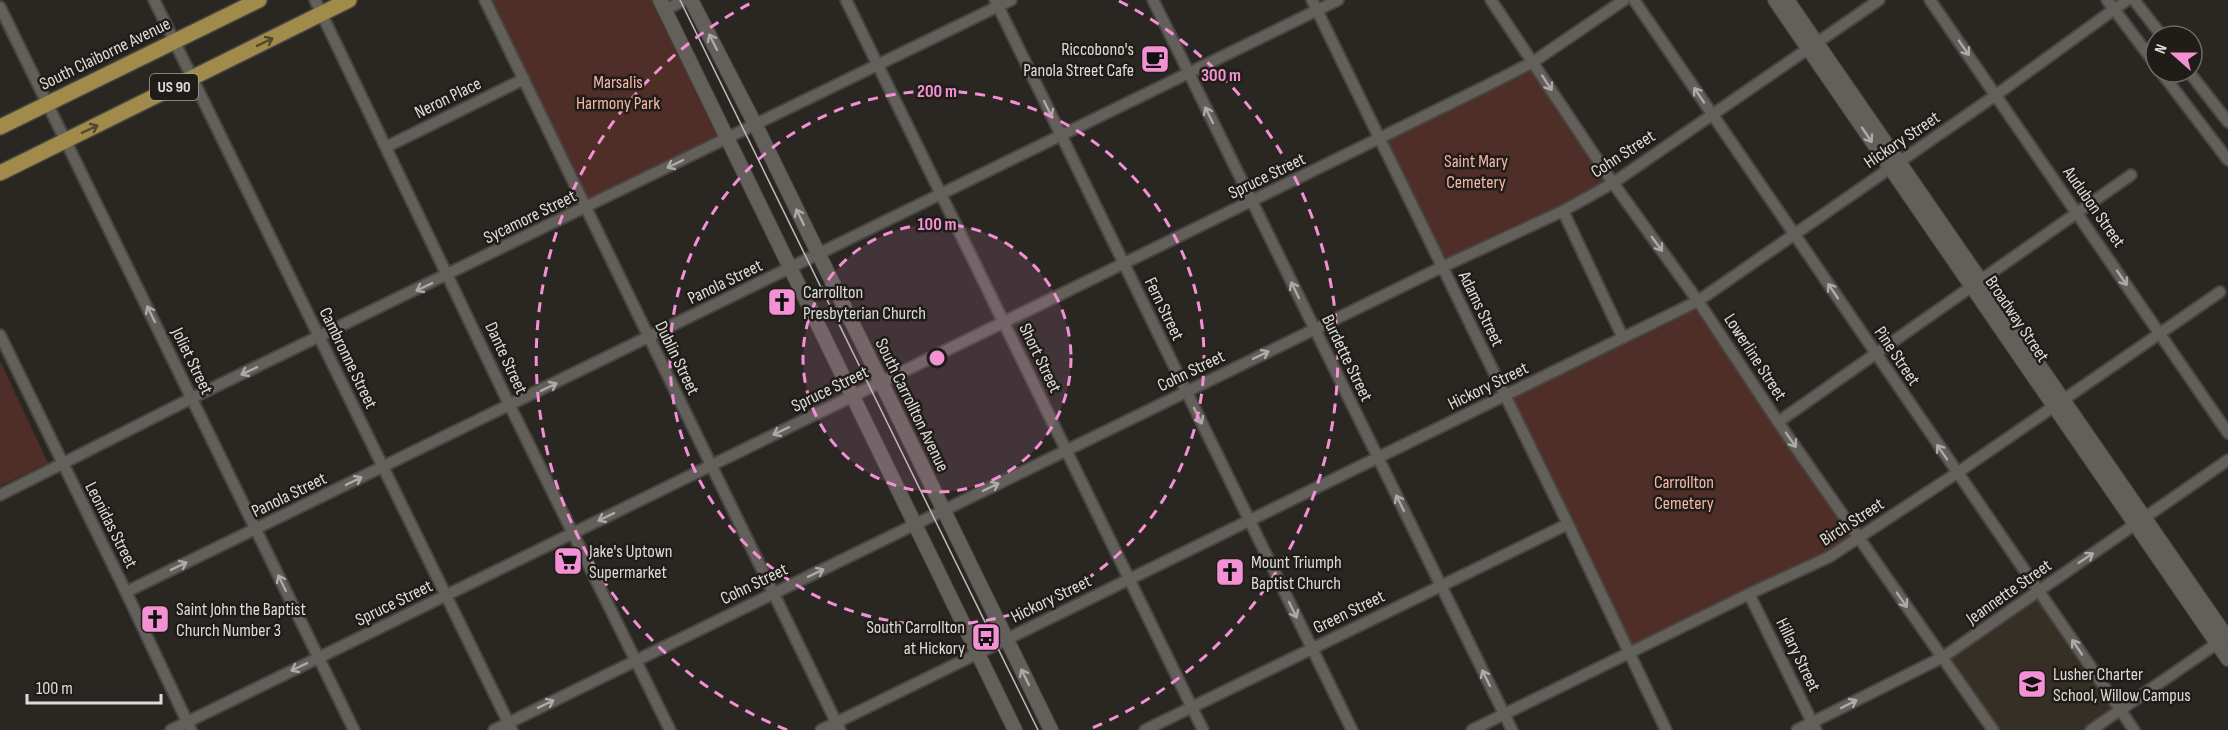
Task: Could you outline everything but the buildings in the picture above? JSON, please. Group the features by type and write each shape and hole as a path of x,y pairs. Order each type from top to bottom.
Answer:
{"main road":[{"name":"South Claiborne Avenue","path":"0,127 259,0"},
{"name":"US 90","path":"0,173 193,78 318,7 349,0"},
{"name":"South Carrollton Avenue","path":"691,0 755,124 1051,730"},
{"name":"Broadway Street","path":"1775,0 1813,46 2140,522 2225,639 2228,659"},
{"name":"Broadway Street","path":"1787,0 1813,46"},
{"path":"662,5 1015,730"}],"street":[{"name":"Cambronne Street","path":"154,0 510,726"},
{"name":"Dublin Street","path":"485,0 839,726"},
{"path":"662,5 684,0"},
{"name":"Short Street","path":"846,0 1203,730"},
{"name":"Sycamore Street","path":"0,495 192,398 586,208 997,3 1011,0"},
{"name":"Burdette Street","path":"1153,0 1512,730"},
{"name":"Adams Street","path":"1312,0 1666,730"},
{"name":"Panola Street","path":"126,592 1338,0"},
{"name":"Lowerline Street","path":"1491,0 1613,183 1698,301 1778,422 1993,730"},
{"name":"Spruce Street","path":"171,730 189,726 446,595 1380,139 1533,62 1624,0"},
{"name":"Pine Street","path":"1634,0 2134,730"},
{"name":"Cohn Street","path":"494,730 510,726 636,661 943,510 1442,267 1563,211 1613,183 1879,0"},
{"name":"Audubon Street","path":"1930,0 2228,433"},
{"name":"Hickory Street","path":"821,730 839,726 1006,639 1698,301 1996,95 2110,5 2127,0"},
{"path":"2134,0 2153,24"},
{"name":"Fern Street","path":"997,3 1352,730"},
{"path":"2110,5 2144,49"},
{"name":"Dante Street","path":"318,7 449,275 510,406 670,730"},
{"name":"Joliet Street","path":"0,8 354,730"},
{"name":"Neron Place","path":"386,147 524,79"},
{"path":"2171,84 2228,160"},
{"path":"2198,84 2228,122"},
{"path":"1778,422 2131,175"},
{"path":"1563,211 1623,338"},
{"name":"Birch Street","path":"1472,730 1829,557 1957,473 2220,292"},
{"name":"Leonidas Street","path":"0,335 189,726"},
{"name":"Jeannette Street","path":"1797,730 1814,726 1943,657 2228,460"},
{"name":"Green Street","path":"1145,730 1568,524"},
{"name":"Hillary Street","path":"1749,594 1814,726"},
{"path":"2091,730 2225,639"}],"shaded area":[{"name":"Lusher Charter School, Willow Campus","path":"2038,591 2120,710 2091,730 1993,730 1943,657"}],"green space":[{"name":"Marsalis Harmony Park","path":"485,0 660,0 727,138 586,208"},
{"name":"Saint Mary Cemetery","path":"1533,62 1613,183 1442,267 1380,139"},
{"name":"Carrollton Cemetery","path":"1698,301 1859,538 1628,654 1506,396"},
{"path":"0,361 48,463 0,486"}],"tram line":[{"path":"680,0 1038,730"}],"place":[{"name":"Riccobono's Panola Street Cafe","path":"1155,59"},
{"name":"Carrollton Presbyterian Church","path":"782,302"},
{"name":"Jake's Uptown Supermarket","path":"568,561"},
{"name":"Mount Triumph Baptist Church","path":"1230,572"},
{"name":"Saint John the Baptist Church Number 3","path":"155,619"},
{"name":"South Carrollton at Hickory","path":"986,637"},
{"name":"Lusher Charter School, Willow Campus","path":"2032,684"}]}
